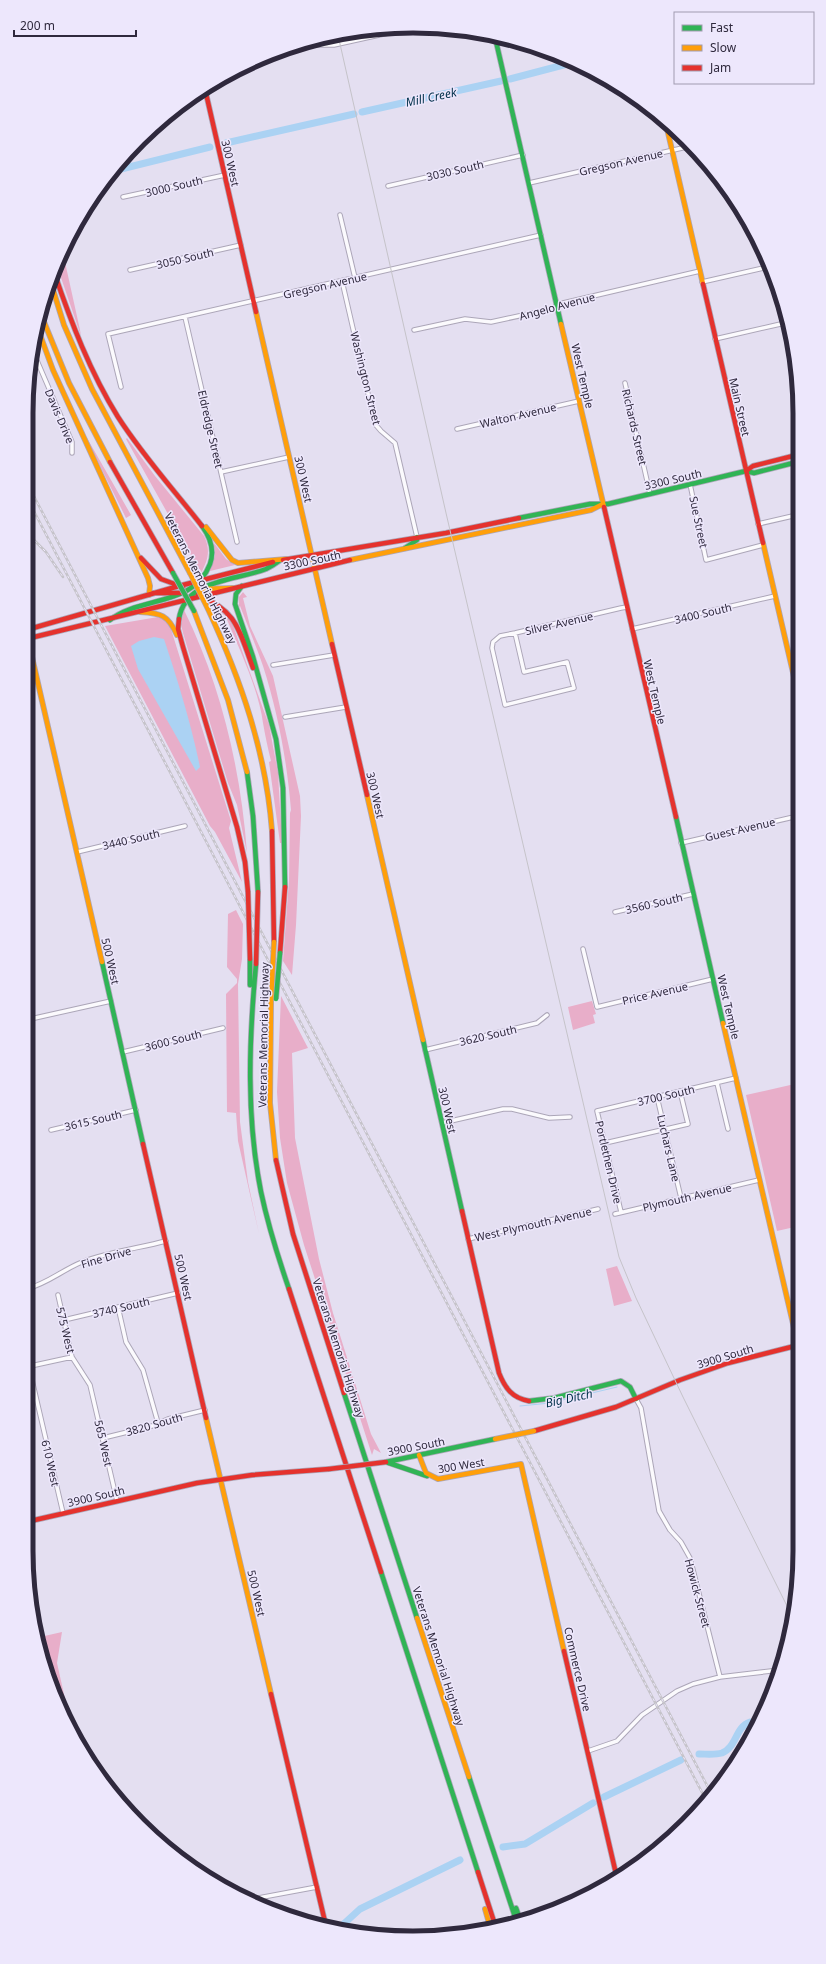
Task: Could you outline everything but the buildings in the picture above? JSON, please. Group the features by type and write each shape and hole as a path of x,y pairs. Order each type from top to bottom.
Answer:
{"main road":[{"name":"West Temple","path":"496,42 793,1322"},
{"name":"300 West","path":"206,94 499,1373 509,1392 523,1400 540,1400 618,1382 625,1382 630,1387 636,1399"},
{"name":"Main Street","path":"667,130 793,673"},
{"path":"57,280 88,362 108,400 132,438 206,532 212,545 212,557 206,571 199,581 190,588 171,598 125,610 110,620"},
{"name":"Veterans Memorial Highway","path":"53,291 72,349 88,385 190,573 226,644 241,686 264,774 271,817 274,999 270,1021 270,1103 273,1139 280,1182 293,1234 389,1535 493,1846 515,1917"},
{"name":"Veterans Memorial Highway","path":"44,323 55,355 70,388 194,611 223,682 238,735 250,790 258,892 256,964 251,1013 251,1108 253,1144 260,1188 273,1240 494,1922"},
{"path":"41,336 53,370 148,578 151,594 194,594 203,596 221,605 232,615 263,691"},
{"name":"3300 South","path":"33,629 179,586 279,560 417,537 590,504 604,504 746,471 752,466 793,456"},
{"name":"3300 South","path":"746,471 754,473 793,463"},
{"name":"3300 South","path":"33,638 110,620 315,567 402,551 591,510 604,504"},
{"path":"187,507 214,536 232,560 240,564 262,560 287,559"},
{"path":"402,551 416,540 417,537"},
{"path":"137,554 158,577 179,586 202,589 234,588"},
{"path":"251,1013 248,892 245,862 183,647 178,618 187,600 202,589 218,582 267,569 279,560"},
{"path":"242,586 236,594 235,604 263,691 279,753 286,817 286,878 280,953 274,999"},
{"path":"140,612 159,613 166,616 171,622 183,647"},
{"name":"500 West","path":"33,665 325,1920"},
{"name":"3900 South","path":"33,1520 221,1479 386,1462 534,1431 595,1414 728,1363 793,1348"},
{"name":"300 West","path":"418,1455 423,1470 428,1476 444,1479 521,1464"},
{"path":"386,1462 391,1465 428,1476"},
{"name":"Commerce Drive","path":"521,1464 616,1872"},
{"path":"493,1846 519,1916"},
{"path":"471,1855 489,1923"}],"street":[{"path":"319,45 334,45 381,35"},
{"name":"Gregson Avenue","path":"529,183 685,147"},
{"name":"3030 South","path":"388,186 522,155"},
{"name":"3000 South","path":"123,198 225,175"},
{"path":"340,215 355,278"},
{"name":"Gregson Avenue","path":"121,387 108,334 541,236"},
{"name":"3050 South","path":"130,270 241,245"},
{"path":"702,282 764,268"},
{"name":"Angelo Avenue","path":"414,330 465,319 491,322 700,271"},
{"name":"Washington Street","path":"342,281 375,424 395,443 417,537"},
{"name":"Eldredge Street","path":"185,317 237,542"},
{"path":"715,339 782,324"},
{"name":"Davis Drive","path":"37,360 72,442 72,453"},
{"name":"Richards Street","path":"625,383 650,494"},
{"name":"Walton Avenue","path":"457,429 579,401"},
{"path":"221,472 289,457"},
{"name":"Sue Street","path":"690,484 706,560 763,545"},
{"path":"758,524 793,516"},
{"name":"3400 South","path":"632,629 775,596"},
{"name":"Silver Avenue","path":"515,633 524,672 567,662 574,688 505,705 492,648 493,642 500,636 627,607"},
{"path":"273,665 334,655"},
{"path":"285,717 346,707"},
{"name":"Guest Avenue","path":"681,843 793,817"},
{"name":"3440 South","path":"77,852 185,826"},
{"name":"3560 South","path":"615,912 693,894"},
{"name":"Price Avenue","path":"583,949 596,1007 713,979"},
{"path":"33,1018 111,1001"},
{"name":"3620 South","path":"425,1050 537,1023 547,1015"},
{"name":"3600 South","path":"123,1052 223,1028"},
{"name":"3700 South","path":"597,1111 736,1078"},
{"path":"717,1083 728,1129"},
{"path":"605,1143 688,1124 680,1091"},
{"name":"Luchars Lane","path":"657,1097 681,1198"},
{"path":"442,1123 503,1109 512,1109 549,1118 570,1117"},
{"name":"3615 South","path":"51,1130 136,1110"},
{"name":"Portlethen Drive","path":"597,1111 621,1212"},
{"name":"Plymouth Avenue","path":"615,1214 759,1180"},
{"name":"West Plymouth Avenue","path":"468,1239 598,1209"},
{"name":"Fine Drive","path":"33,1287 45,1283 67,1269 91,1259 166,1241"},
{"name":"3740 South","path":"64,1320 178,1293"},
{"name":"575 West","path":"58,1295 72,1357 90,1385"},
{"path":"118,1308 126,1342 144,1374 158,1424"},
{"path":"33,1366 72,1357"},
{"name":"565 West","path":"90,1385 117,1501"},
{"name":"610 West","path":"33,1388 63,1513"},
{"name":"Howick Street","path":"636,1399 641,1408 659,1511 666,1525 686,1549 690,1558 720,1678"},
{"name":"3820 South","path":"103,1438 205,1410"},
{"path":"588,1751 616,1741 642,1715 682,1689 693,1684 720,1678 774,1671"},
{"path":"259,1898 317,1887"}],"shaded area":[{"path":"65,261 80,330 81,336 60,274"},
{"path":"86,438 131,515 126,518"},
{"path":"127,438 155,476 204,536 208,555 201,573 126,439"},
{"path":"214,543 226,559 235,565 210,571 215,556"},
{"path":"243,592 247,597 243,598 250,626 273,676 300,796 301,816 292,975 283,961 289,880 291,810 287,773 277,719 263,666 240,606 239,607 239,597"},
{"path":"217,606 231,620 269,725 278,773 282,843 280,843 269,762 271,761 261,710 253,682 225,615 221,614"},
{"path":"184,610 209,668 227,728 240,791 247,853 237,805 228,783 183,633 181,624"},
{"path":"158,617 163,619 170,626 231,821 229,828 242,882 215,832 210,826 105,626"},
{"path":"236,910 243,924 242,959 238,984 240,1122 248,1182 259,1234 238,1141 236,1113 227,1112 226,994 237,983 237,979 227,967 228,914"},
{"path":"281,996 308,1048 292,1053 295,1138 319,1259 333,1313 371,1434 381,1453 374,1449 372,1455 304,1245 287,1183 280,1138 277,1092"},
{"path":"592,1001 596,1014 593,1015 595,1023 573,1030 568,1007"},
{"path":"793,1084 793,1227 777,1231 746,1095"},
{"path":"617,1266 632,1301 614,1306 606,1269"},
{"path":"62,1632 57,1663 67,1707 53,1673 43,1636"}],"water":[{"path":"154,637 164,639 188,719 200,767 196,771 138,669 131,646 139,641"}],"waterway":[{"name":"Mill Creek","path":"510,79 564,65"},
{"name":"Mill Creek","path":"362,112 501,81"},
{"name":"Mill Creek","path":"226,143 354,114"},
{"name":"Mill Creek","path":"122,169 210,147"},
{"name":"Big Ditch","path":"520,1406 550,1403 617,1387"},
{"path":"699,1754 722,1753 731,1746 741,1728 750,1722 752,1723"},
{"path":"604,1797 681,1760"},
{"path":"503,1847 525,1844 593,1803"},
{"path":"343,1925 360,1909 460,1860"}],"tram line":[{"path":"339,40 446,513 619,1257 636,1298 683,1397 789,1609"}],"railway":[{"path":"33,494 709,1789"},
{"path":"33,509 704,1796"},
{"path":"33,539 46,552 63,577"}],"traffic: fast":[{"path":"496,42 561,324"},
{"path":"746,471 754,473 793,463"},
{"path":"519,518 590,504 608,504 746,471"},
{"path":"110,620 122,612 179,594 192,588 202,578 210,564 212,554 211,544 202,526"},
{"path":"405,548 417,540 417,537"},
{"path":"179,619 183,606 191,596 201,589 213,584 266,569 279,561"},
{"path":"173,573 194,611"},
{"path":"242,586 236,594 235,604 253,657 276,739 283,788 285,887"},
{"path":"247,772 253,816 258,892"},
{"path":"676,817 723,1023"},
{"path":"276,999 280,953"},
{"path":"250,959 250,985"},
{"path":"102,962 143,1144"},
{"path":"256,964 250,1078 253,1135 261,1192 289,1289"},
{"path":"423,1040 462,1211"},
{"path":"529,1401 554,1398 621,1381 630,1387 636,1399"},
{"path":"344,1393 417,1618"},
{"path":"386,1462 495,1439"},
{"path":"386,1462 427,1476"},
{"path":"381,1572 478,1872"},
{"path":"469,1777 515,1917"},
{"path":"516,1908 519,1916"}],"traffic: slow":[{"path":"667,130 703,284"},
{"path":"53,290 64,325 92,389 190,573"},
{"path":"256,312 332,644"},
{"path":"44,322 69,383 110,462"},
{"path":"561,324 604,507"},
{"path":"41,336 53,370 148,578 150,586 149,595"},
{"path":"350,560 591,510 603,504"},
{"path":"206,527 232,560 238,563 287,559"},
{"path":"763,543 793,672"},
{"path":"190,573 208,609"},
{"path":"202,589 234,588"},
{"path":"208,609 231,663 250,717 264,773 272,831"},
{"path":"194,611 228,700 247,772"},
{"path":"140,612 159,614 163,616 174,628 177,635"},
{"path":"33,661 102,962"},
{"path":"367,795 423,1040"},
{"path":"271,999 274,942"},
{"path":"271,999 270,1103 276,1160"},
{"path":"723,1023 793,1324"},
{"path":"206,1418 271,1694"},
{"path":"495,1439 534,1431"},
{"path":"419,1455 426,1473 438,1479 521,1464 564,1651"},
{"path":"417,1618 469,1777"},
{"path":"485,1909 489,1923"}],"traffic: jam":[{"path":"206,94 256,312"},
{"path":"57,281 90,365 118,417 159,473 202,526"},
{"path":"703,284 763,543"},
{"path":"746,471 753,466 793,456"},
{"path":"110,462 173,573"},
{"path":"604,507 676,817"},
{"path":"283,560 446,533 519,518"},
{"path":"141,558 161,579 183,587"},
{"path":"33,637 350,560"},
{"path":"33,628 179,586 273,562"},
{"path":"153,593 181,593"},
{"path":"198,595 222,608 229,615 240,633 253,668"},
{"path":"179,619 178,629 183,647 237,827 245,862 248,892"},
{"path":"332,644 367,795"},
{"path":"272,831 274,942"},
{"path":"280,953 285,887"},
{"path":"248,892 250,959"},
{"path":"256,964 258,892"},
{"path":"143,1144 206,1418"},
{"path":"276,1160 293,1234 344,1393"},
{"path":"462,1211 499,1373 510,1392 523,1400 529,1401"},
{"path":"289,1289 381,1572"},
{"path":"534,1431 616,1407 680,1380 728,1363 793,1347"},
{"path":"329,1469 386,1462"},
{"path":"33,1520 197,1483 252,1475 329,1469"},
{"path":"564,1651 616,1872"},
{"path":"271,1694 325,1920"},
{"path":"478,1872 494,1922"}]}
